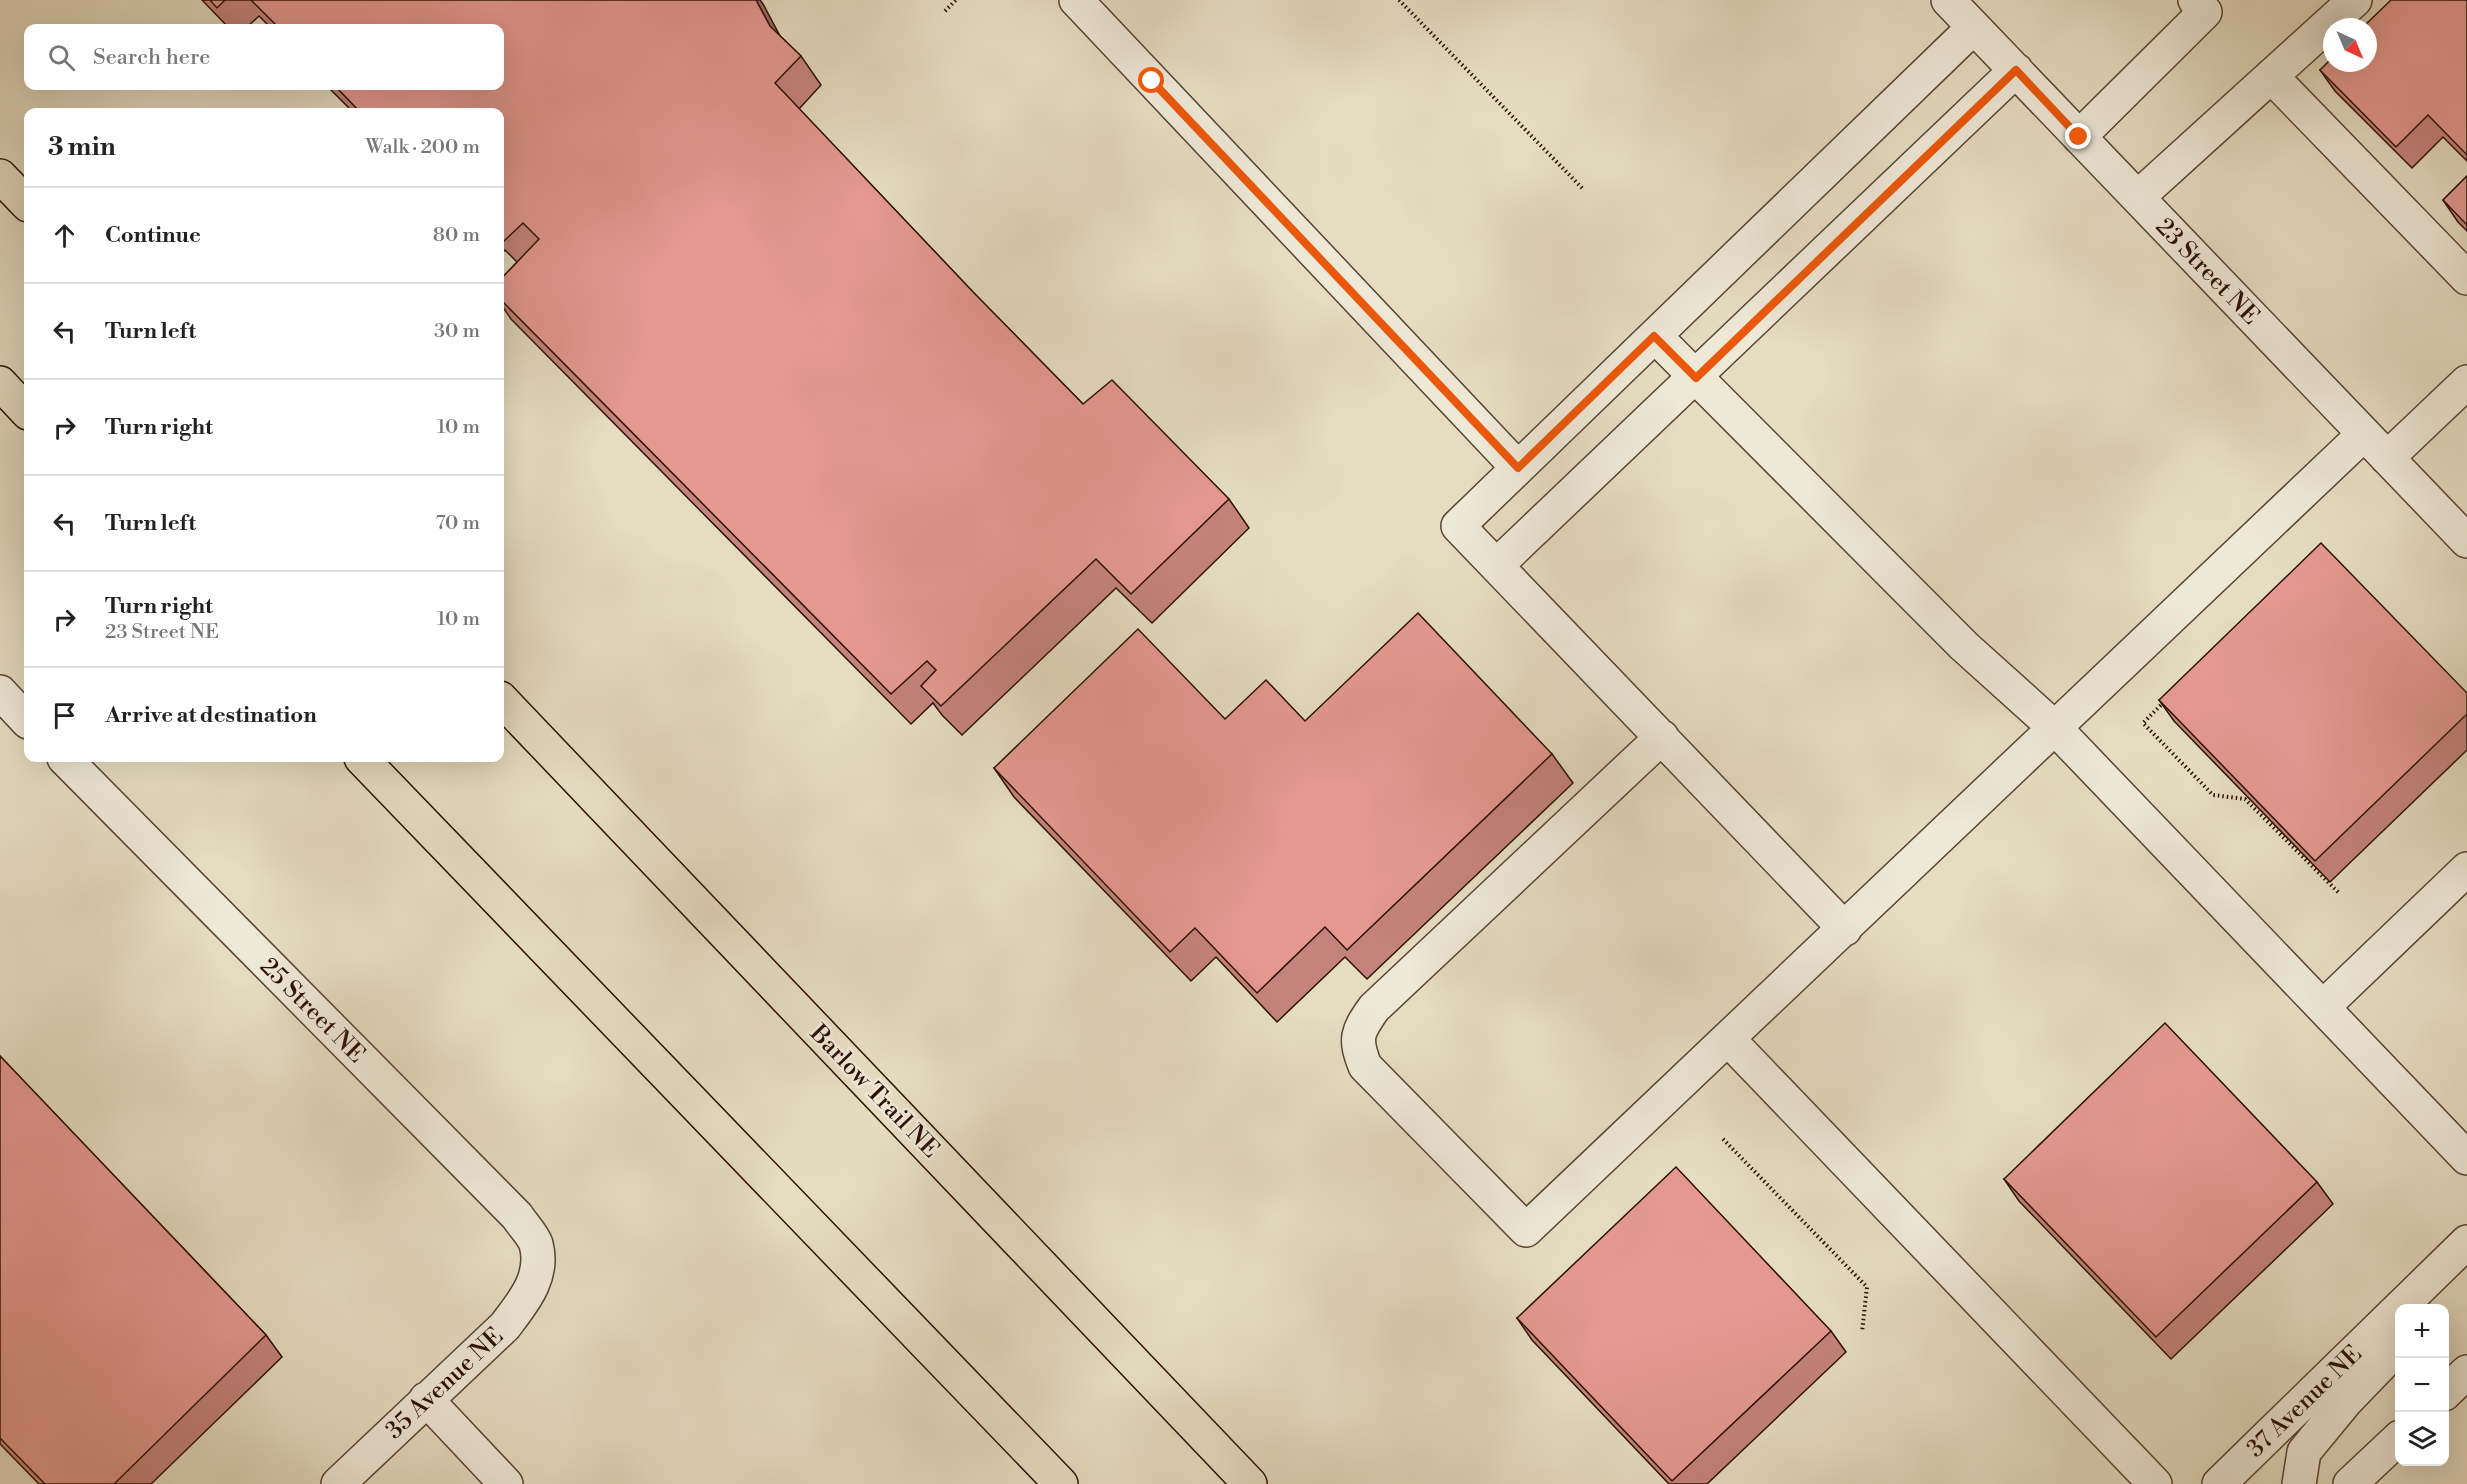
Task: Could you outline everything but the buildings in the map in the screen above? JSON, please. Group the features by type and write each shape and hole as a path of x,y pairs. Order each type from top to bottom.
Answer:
{"main road":[{"path":"0,176 24,202"},
{"path":"0,383 24,408"},
{"name":"Barlow Trail NE","path":"504,702 1250,1484"},
{"path":"365,762 1061,1484"}],"street":[{"path":"1076,0 1518,468"},
{"name":"23 Street NE","path":"1948,0 2467,541"},
{"path":"2079,137 2205,12 2194,0"},
{"path":"2138,198 2355,0"},
{"path":"1845,929 1458,526 1974,27"},
{"path":"1497,566 2016,70"},
{"path":"2271,76 2467,278"},
{"path":"1654,336 1964,646 2055,728 2324,1006 2467,1158"},
{"path":"2387,458 2467,382"},
{"path":"1662,737 1374,1008 1362,1025 1357,1046 1365,1066 1526,1230 2364,434"},
{"path":"0,693 24,718"},
{"name":"25 Street NE","path":"68,762 517,1216 536,1243 537,1274"},
{"path":"2324,1006 2467,869"},
{"path":"1728,1039 2155,1484"},
{"name":"37 Avenue NE","path":"2218,1484 2467,1242"},
{"path":"2434,1304 2448,1288 2467,1257"},
{"name":"35 Avenue NE","path":"338,1484 505,1326 525,1300 537,1274"},
{"path":"2299,1484 2304,1452 2346,1401 2395,1350"},
{"path":"2449,1390 2467,1372"},
{"path":"426,1399 506,1484"},
{"path":"2350,1484 2395,1442"},
{"path":"2383,1484 2395,1454"}],"path":[{"path":"945,11 956,0"},
{"path":"1399,0 1584,190"},
{"path":"2168,698 2143,723 2213,795 2245,799 2340,894"},
{"path":"1723,1139 1867,1287 1862,1332"}],"route":[{"path":"1152,81 1518,468 1654,336 1696,378 2016,70 2079,137"}]}
